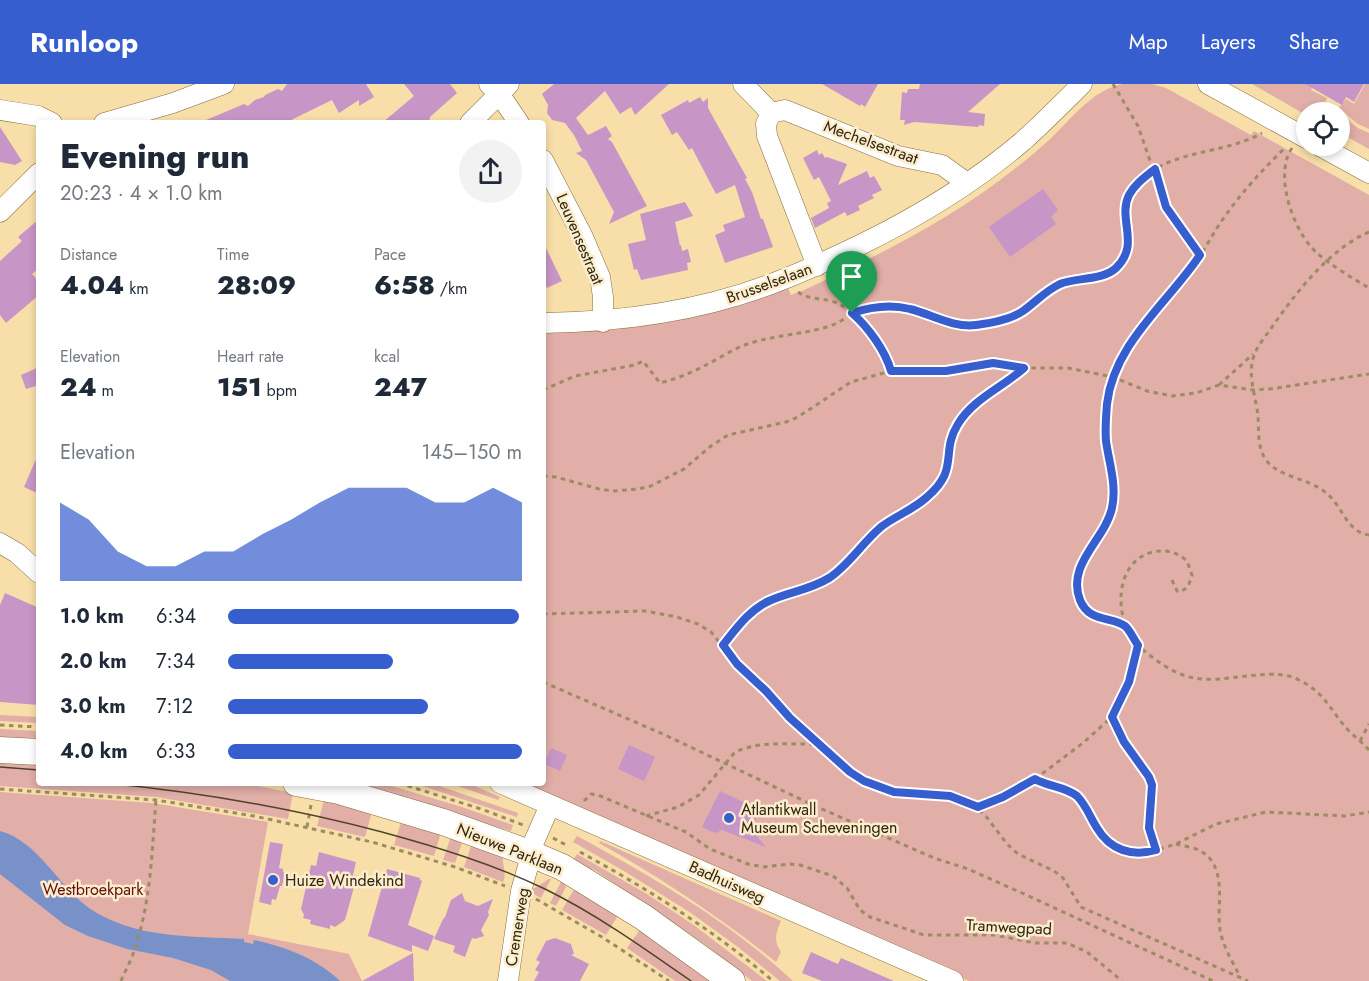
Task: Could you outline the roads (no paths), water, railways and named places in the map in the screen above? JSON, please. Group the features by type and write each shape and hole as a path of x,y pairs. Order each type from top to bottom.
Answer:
{"main road":[{"path":"0,750 36,752"},
{"name":"Nieuwe Parklaan","path":"312,786 339,791 432,819 562,867 643,917 732,981"}],"street":[{"path":"114,120 173,103 224,84"},
{"path":"743,84 771,113 766,124 767,136 817,266"},
{"name":"Brusselselaan","path":"546,323 603,322 677,311 713,302 817,266 890,230 967,183 1023,141 1082,84"},
{"path":"1208,84 1296,132"},
{"path":"472,120 499,88 517,120"},
{"path":"0,110 38,116 46,120"},
{"name":"Mechelsestraat","path":"771,113 784,110 898,156 942,165 967,183"},
{"path":"1338,156 1369,173"},
{"name":"Leuvensestraat","path":"546,166 582,235 600,277 603,322"},
{"path":"0,212 36,176"},
{"path":"0,543 17,553 36,569"},
{"path":"0,558 36,571"},
{"name":"Badhuisweg","path":"507,786 953,981"},
{"name":"Cremerweg","path":"508,981 529,853 550,805"}],"water":[{"path":"0,831 26,844 78,899 106,918 144,931 244,939 244,942 253,944 254,940 266,943 311,960 340,981 230,981 211,970 173,958 127,949 88,936 65,925 0,874"}],"tram line":[{"path":"0,767 36,770"},
{"path":"131,786 279,808 348,823 465,857 525,880 583,909 691,981"}],"place":[{"name":"Atlantikwall Museum Scheveningen","path":"729,818"},
{"name":"Huize Windekind","path":"273,880"}],"park label":[{"name":"Westbroekpark","path":"93,889"}]}
